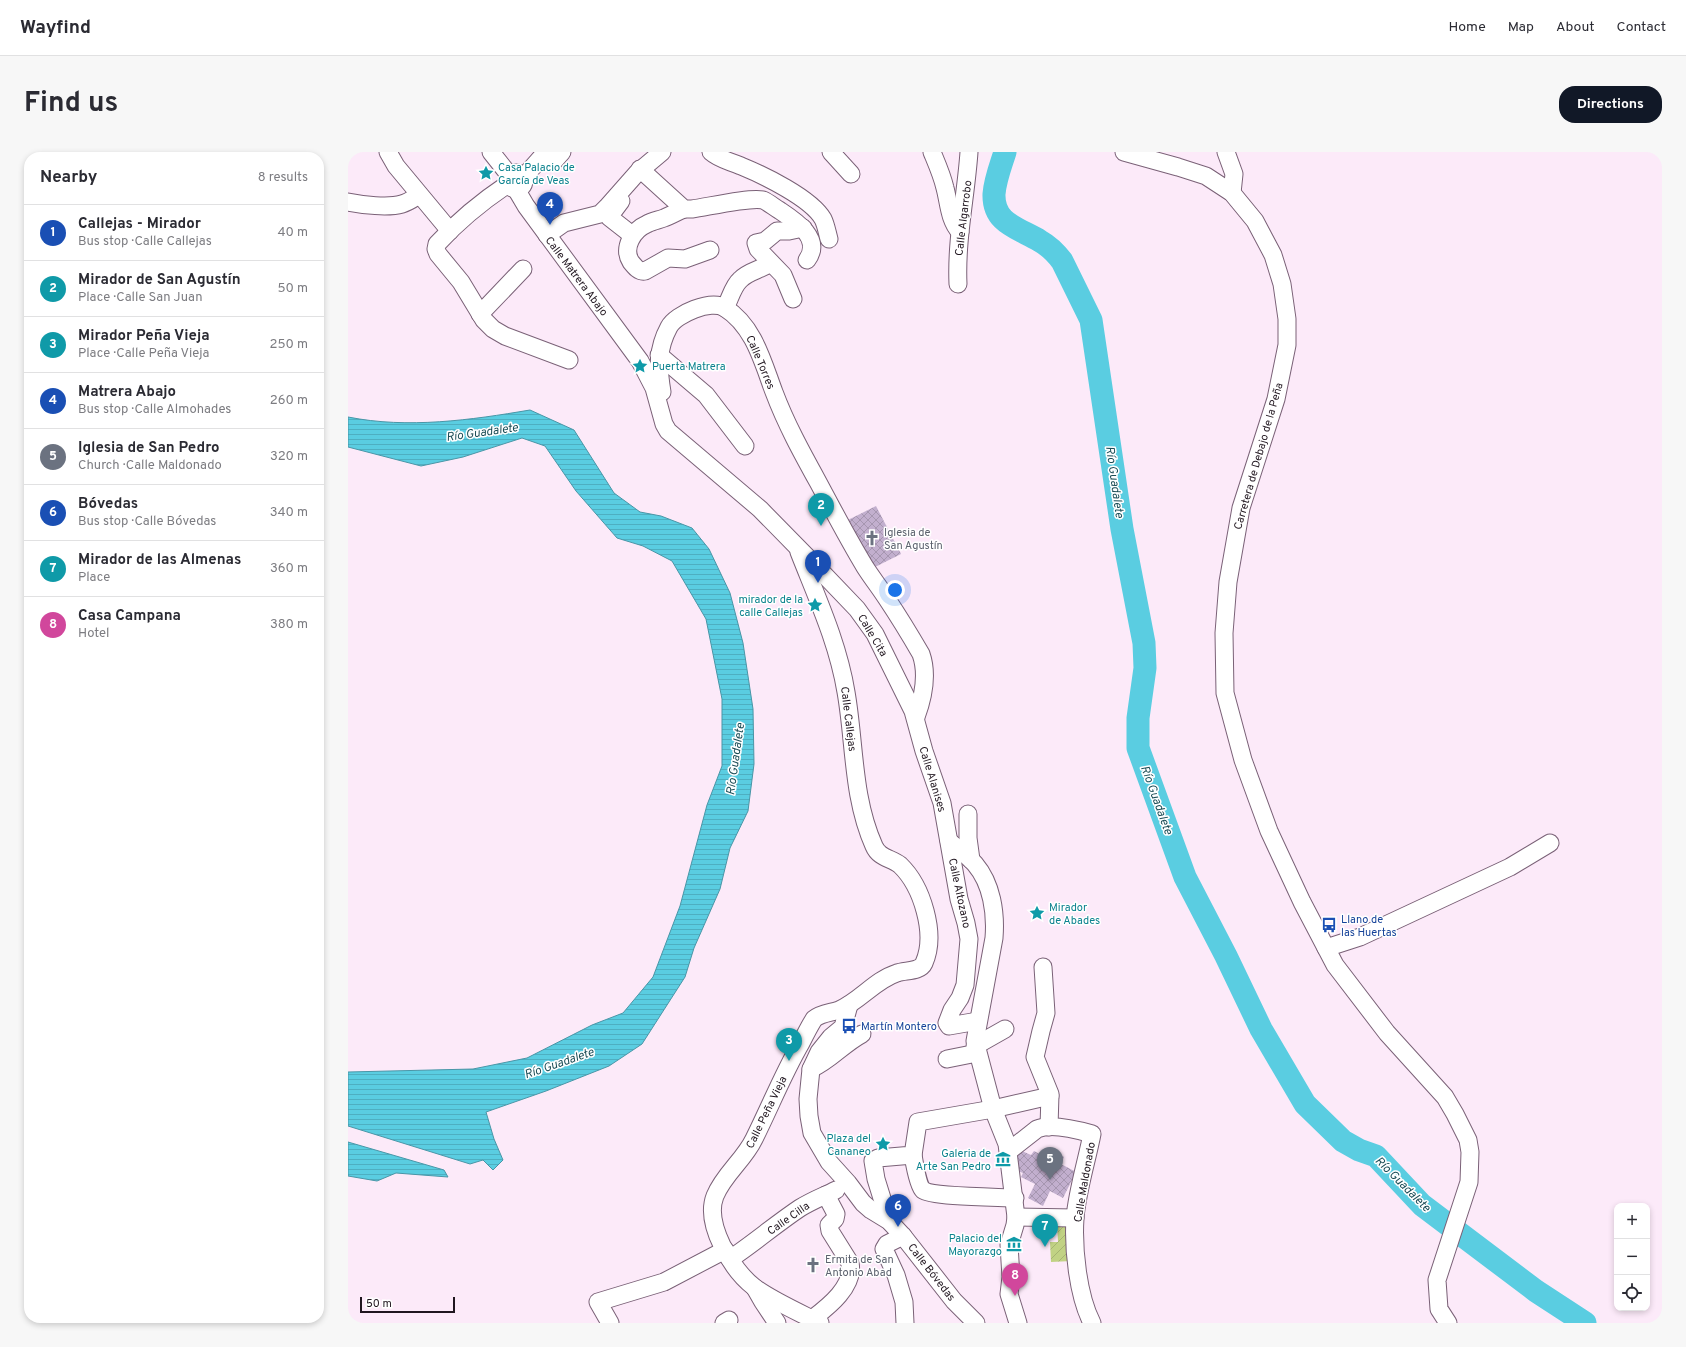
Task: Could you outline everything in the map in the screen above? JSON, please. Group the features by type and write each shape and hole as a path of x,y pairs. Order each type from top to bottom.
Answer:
{"street":[{"path":"388,152 396,166 450,231"},
{"name":"Calle Matrera Abajo","path":"490,152 514,182 522,200 547,235 640,361 654,388 661,413"},
{"path":"562,152 554,161 543,156 514,182 475,207 437,244 436,249 438,254 461,282 487,323 505,336 569,360"},
{"path":"547,235 564,223 600,214 640,169 662,152"},
{"path":"711,152 721,159 736,164 780,184 803,200 822,217 829,239"},
{"path":"831,152 850,174"},
{"path":"932,152 942,177 952,221 960,232"},
{"name":"Calle Algarrobo","path":"958,284 960,232 968,181 969,152"},
{"name":"Carretera de Debajo de la Peña","path":"1124,152 1206,176 1232,193 1255,221 1273,255 1282,284 1287,319 1287,345 1276,399 1241,508 1229,574 1224,633 1225,693 1243,760 1270,831 1302,902 1335,965 1387,1033 1445,1098 1468,1140 1470,1152 1469,1182 1437,1280 1439,1309 1448,1323"},
{"path":"1226,152 1234,174 1232,193"},
{"path":"640,169 684,209"},
{"path":"621,191 626,195 609,217 630,241 630,260 638,270 642,272 645,271 668,258 686,260 710,250"},
{"path":"348,202 369,205 396,205 406,203 419,194"},
{"path":"630,241 646,224 663,219 684,209 699,208 745,200 762,200 798,222 803,228 811,245 810,254 807,260"},
{"path":"769,204 778,200 803,200"},
{"path":"793,298 783,275 770,263 758,249 756,244 757,242 765,241 777,232 803,228"},
{"path":"661,413 664,405 659,372 659,355 669,326 678,317 691,310 715,305 725,308 739,280 752,272 764,268 770,263"},
{"path":"480,314 523,269"},
{"name":"Calle Torres","path":"725,308 740,321 752,337 785,418 825,495 864,566 921,654 923,661 924,686 922,699 916,717"},
{"path":"659,355 706,395 745,446"},
{"name":"Calle Callejas","path":"661,413 664,424 676,439 733,485 760,509 797,546 833,640 841,666 846,692 860,802 874,845 880,854 898,864 903,869 922,898 929,938 924,963"},
{"name":"Calle Cita","path":"797,546 857,609 869,624 916,717"},
{"name":"Calle Alanises","path":"916,717 924,752 942,803 949,841"},
{"path":"968,814 968,838 971,860"},
{"path":"949,841 971,860 981,872 988,887 993,906 995,922 989,966 975,1033 976,1050 993,1109 1006,1138 1009,1151 1016,1217 1016,1225 1010,1242 1011,1281 1009,1297 1018,1323"},
{"name":"Calle Altozano","path":"949,841 958,894 966,923 969,944 965,986 947,1023 949,1026 978,1021"},
{"path":"1326,948 1360,937 1496,874 1550,843"},
{"name":"Calle Peña Vieja","path":"755,1288 746,1280 727,1254 712,1219 712,1205 715,1195 730,1171 751,1145 787,1068 814,1019 821,1014 838,1010 848,1005 892,975 918,969 924,963"},
{"path":"1009,1151 1037,1129 1050,1127 1050,1096 1035,1057 1046,1013 1043,967"},
{"path":"848,1005 843,1027 831,1037 819,1052 811,1069 808,1099 812,1133 829,1162 848,1183 863,1203 889,1221"},
{"path":"948,1058 976,1050 1005,1029"},
{"path":"811,1069 825,1062 851,1040 862,1034"},
{"path":"1015,1198 956,1195 924,1191 920,1187 913,1155 918,1122 993,1109 1050,1096"},
{"name":"Calle Maldonado","path":"1050,1127 1092,1134 1075,1218 1077,1268 1085,1306 1092,1323"},
{"path":"889,1221 876,1179 873,1161 878,1158 913,1155"},
{"name":"Calle Cilla","path":"610,1323 598,1302 664,1282 756,1242 799,1208 848,1183"},
{"path":"755,1288 816,1321 834,1302 848,1279 851,1268 850,1263 830,1231 829,1225 835,1219 836,1214 826,1195"},
{"path":"1016,1217 1075,1218"},
{"name":"Calle Bóvedas","path":"889,1221 903,1236 954,1301 976,1323"},
{"path":"903,1236 887,1244 884,1249 894,1269 904,1302 906,1323"},
{"path":"755,1288 777,1323"}],"green space":[{"path":"1071,1222 1072,1261 1051,1262 1050,1242 1058,1242 1057,1223"}],"water":[{"path":"530,410 574,430 614,493 640,512 661,516 692,528 709,549 730,593 743,643 753,709 754,764 748,811 730,848 720,889 694,948 685,977 642,1044 609,1066 546,1091 486,1112 494,1139 503,1160 493,1170 483,1160 470,1164 348,1126 348,1072 473,1069 527,1058 592,1025 623,1013 653,977 680,906 707,805 722,766 722,699 706,619 672,561 643,546 617,538 576,491 545,446 522,438 463,457 421,466 348,447 348,417 371,421 416,423 462,420"},
{"path":"348,1142 444,1170 448,1177 396,1173 377,1181 348,1176"}],"building":[{"name":"Iglesia de San Agustín","path":"876,506 901,554 869,570 844,522"},
{"path":"1051,1150 1064,1157 1061,1164 1076,1172 1063,1198 1050,1191 1043,1206 1028,1198 1035,1184 1021,1177 1023,1173 1018,1171 1012,1158 1022,1151 1031,1155 1034,1151 1047,1158"}],"waterway":[{"name":"Río Guadalete","path":"1005,152 998,173 994,194 998,212 1009,224 1043,243 1057,255 1062,261 1091,320 1122,529 1144,643 1145,668 1138,718 1138,748 1185,877 1226,956 1261,1029 1305,1104 1343,1141 1359,1150 1376,1156 1422,1205 1536,1291 1585,1323"}],"place":[{"name":"Casa Palacio de García de Veas","path":"486,173"},
{"name":"Matrera Abajo","path":"550,225"},
{"name":"Puerta Matrera","path":"640,366"},
{"name":"Mirador de San Agustín","path":"821,526"},
{"name":"Iglesia de San Agustín","path":"872,538"},
{"name":"Callejas - Mirador","path":"818,583"},
{"name":"mirador de la calle Callejas","path":"815,605"},
{"name":"Mirador de Abades","path":"1037,913"},
{"name":"Llano de las Huertas","path":"1329,925"},
{"name":"Martín Montero","path":"849,1026"},
{"name":"Mirador Peña Vieja","path":"789,1061"},
{"name":"Plaza del Cananeo","path":"883,1144"},
{"name":"Galeria de Arte San Pedro","path":"1003,1159"},
{"name":"Iglesia de San Pedro","path":"1050,1180"},
{"name":"Bóvedas","path":"898,1227"},
{"name":"Palacio del Mayorazgo","path":"1014,1244"},
{"name":"Mirador de las Almenas","path":"1045,1247"},
{"name":"Ermita de San Antonio Abad","path":"813,1265"},
{"name":"Casa Campana","path":"1015,1296"}]}
